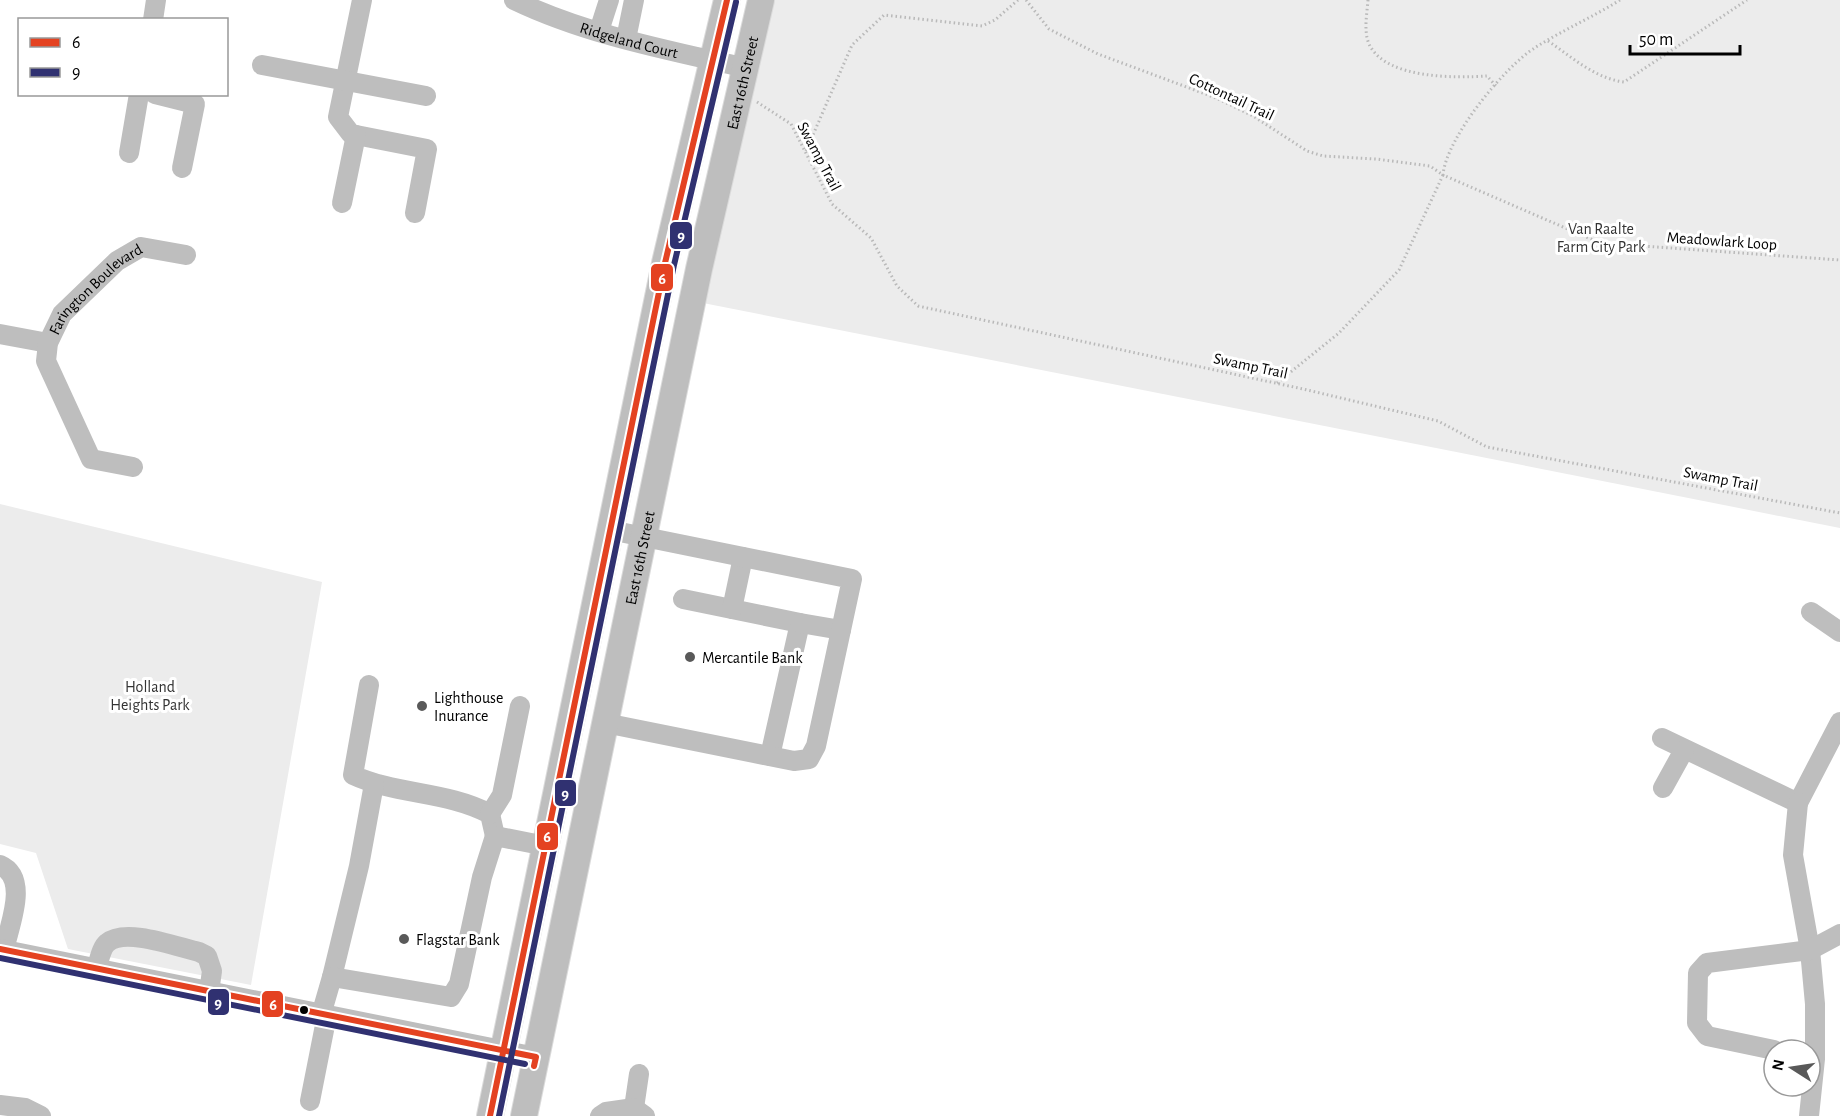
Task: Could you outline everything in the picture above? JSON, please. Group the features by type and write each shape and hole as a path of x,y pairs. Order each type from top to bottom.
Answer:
{"main road":[{"name":"East 16th Street","path":"490,1116 665,263 727,0"},
{"name":"East 16th Street","path":"524,1116 699,269 761,0"}],"street":[{"path":"153,18 156,0"},
{"path":"362,0 338,117 351,134 427,149 414,213"},
{"name":"Ridgeland Court","path":"514,0 539,12 626,39 746,68"},
{"path":"599,31 609,0"},
{"path":"626,39 634,0"},
{"path":"262,65 426,96"},
{"path":"129,153 139,96"},
{"path":"163,96 195,104 182,168"},
{"path":"342,203 356,135"},
{"name":"Farington Boulevard","path":"134,467 91,459 46,361 48,343 62,314 117,261 141,247 186,255"},
{"name":"Farington Boulevard","path":"0,334 48,343"},
{"path":"605,723 794,761 809,759 816,746 852,579 610,530"},
{"path":"732,609 743,557"},
{"path":"683,599 841,630"},
{"path":"1811,612 1840,632"},
{"path":"770,756 800,623"},
{"path":"369,685 353,775 374,784 469,803 490,814"},
{"path":"332,976 451,997 459,984 482,877 495,836 490,814 502,795 520,706"},
{"path":"1814,1038 1815,1004 1810,950 1793,855 1798,803 1840,722"},
{"path":"1662,738 1798,803"},
{"path":"1663,788 1684,750"},
{"path":"310,1101 324,1015 359,866 374,784"},
{"path":"495,836 546,846"},
{"path":"0,865 10,872 15,881 7,905 2,950 536,1057"},
{"path":"1762,1047 1707,1035 1697,1023 1698,973 1707,963 1724,959 1810,950 1840,934"},
{"path":"96,969 105,944 117,937 130,936 199,952 207,956 212,971 209,992"},
{"path":"600,1116 606,1112 639,1112 639,1074"},
{"path":"1809,1116 1810,1098"},
{"path":"0,1105 26,1108 41,1116"}],"path":[{"path":"806,151 852,45 884,15 982,26 995,20 1018,0"},
{"name":"Cottontail Trail","path":"1026,0 1049,29 1098,54 1216,98 1253,116 1307,151 1323,156 1376,159 1430,166 1443,175"},
{"path":"1368,0 1366,29 1370,46 1383,59 1416,73 1451,77 1487,76 1496,86"},
{"path":"1277,383 1339,333 1399,270 1443,175 1457,134 1496,86 1533,49 1620,0"},
{"path":"1548,41 1591,71 1609,80 1624,82 1747,0"},
{"name":"Swamp Trail","path":"753,99 791,124 806,151 817,180 832,204 871,238 897,286 918,306 1277,383 1438,421 1487,447 1840,513"},
{"name":"Meadowlark Loop","path":"1443,175 1600,243 1840,260"}],"green space":[{"name":"Van Raalte Farm City Park","path":"768,0 1840,0 1840,528 703,303"},
{"name":"Holland Heights Park","path":"0,504 322,582 251,985 68,949 36,853 0,844"}],"transit line":[{"name":"6","path":"490,1116 665,263 727,0"},
{"name":"9","path":"499,1116 674,265 736,2"},
{"name":"6","path":"0,949 536,1057 534,1066"},
{"name":"9","path":"0,958 525,1064"}],"place":[{"name":"Mercantile Bank","path":"690,657"},
{"name":"Lighthouse Inurance","path":"422,706"},
{"name":"Flagstar Bank","path":"404,939"}]}
